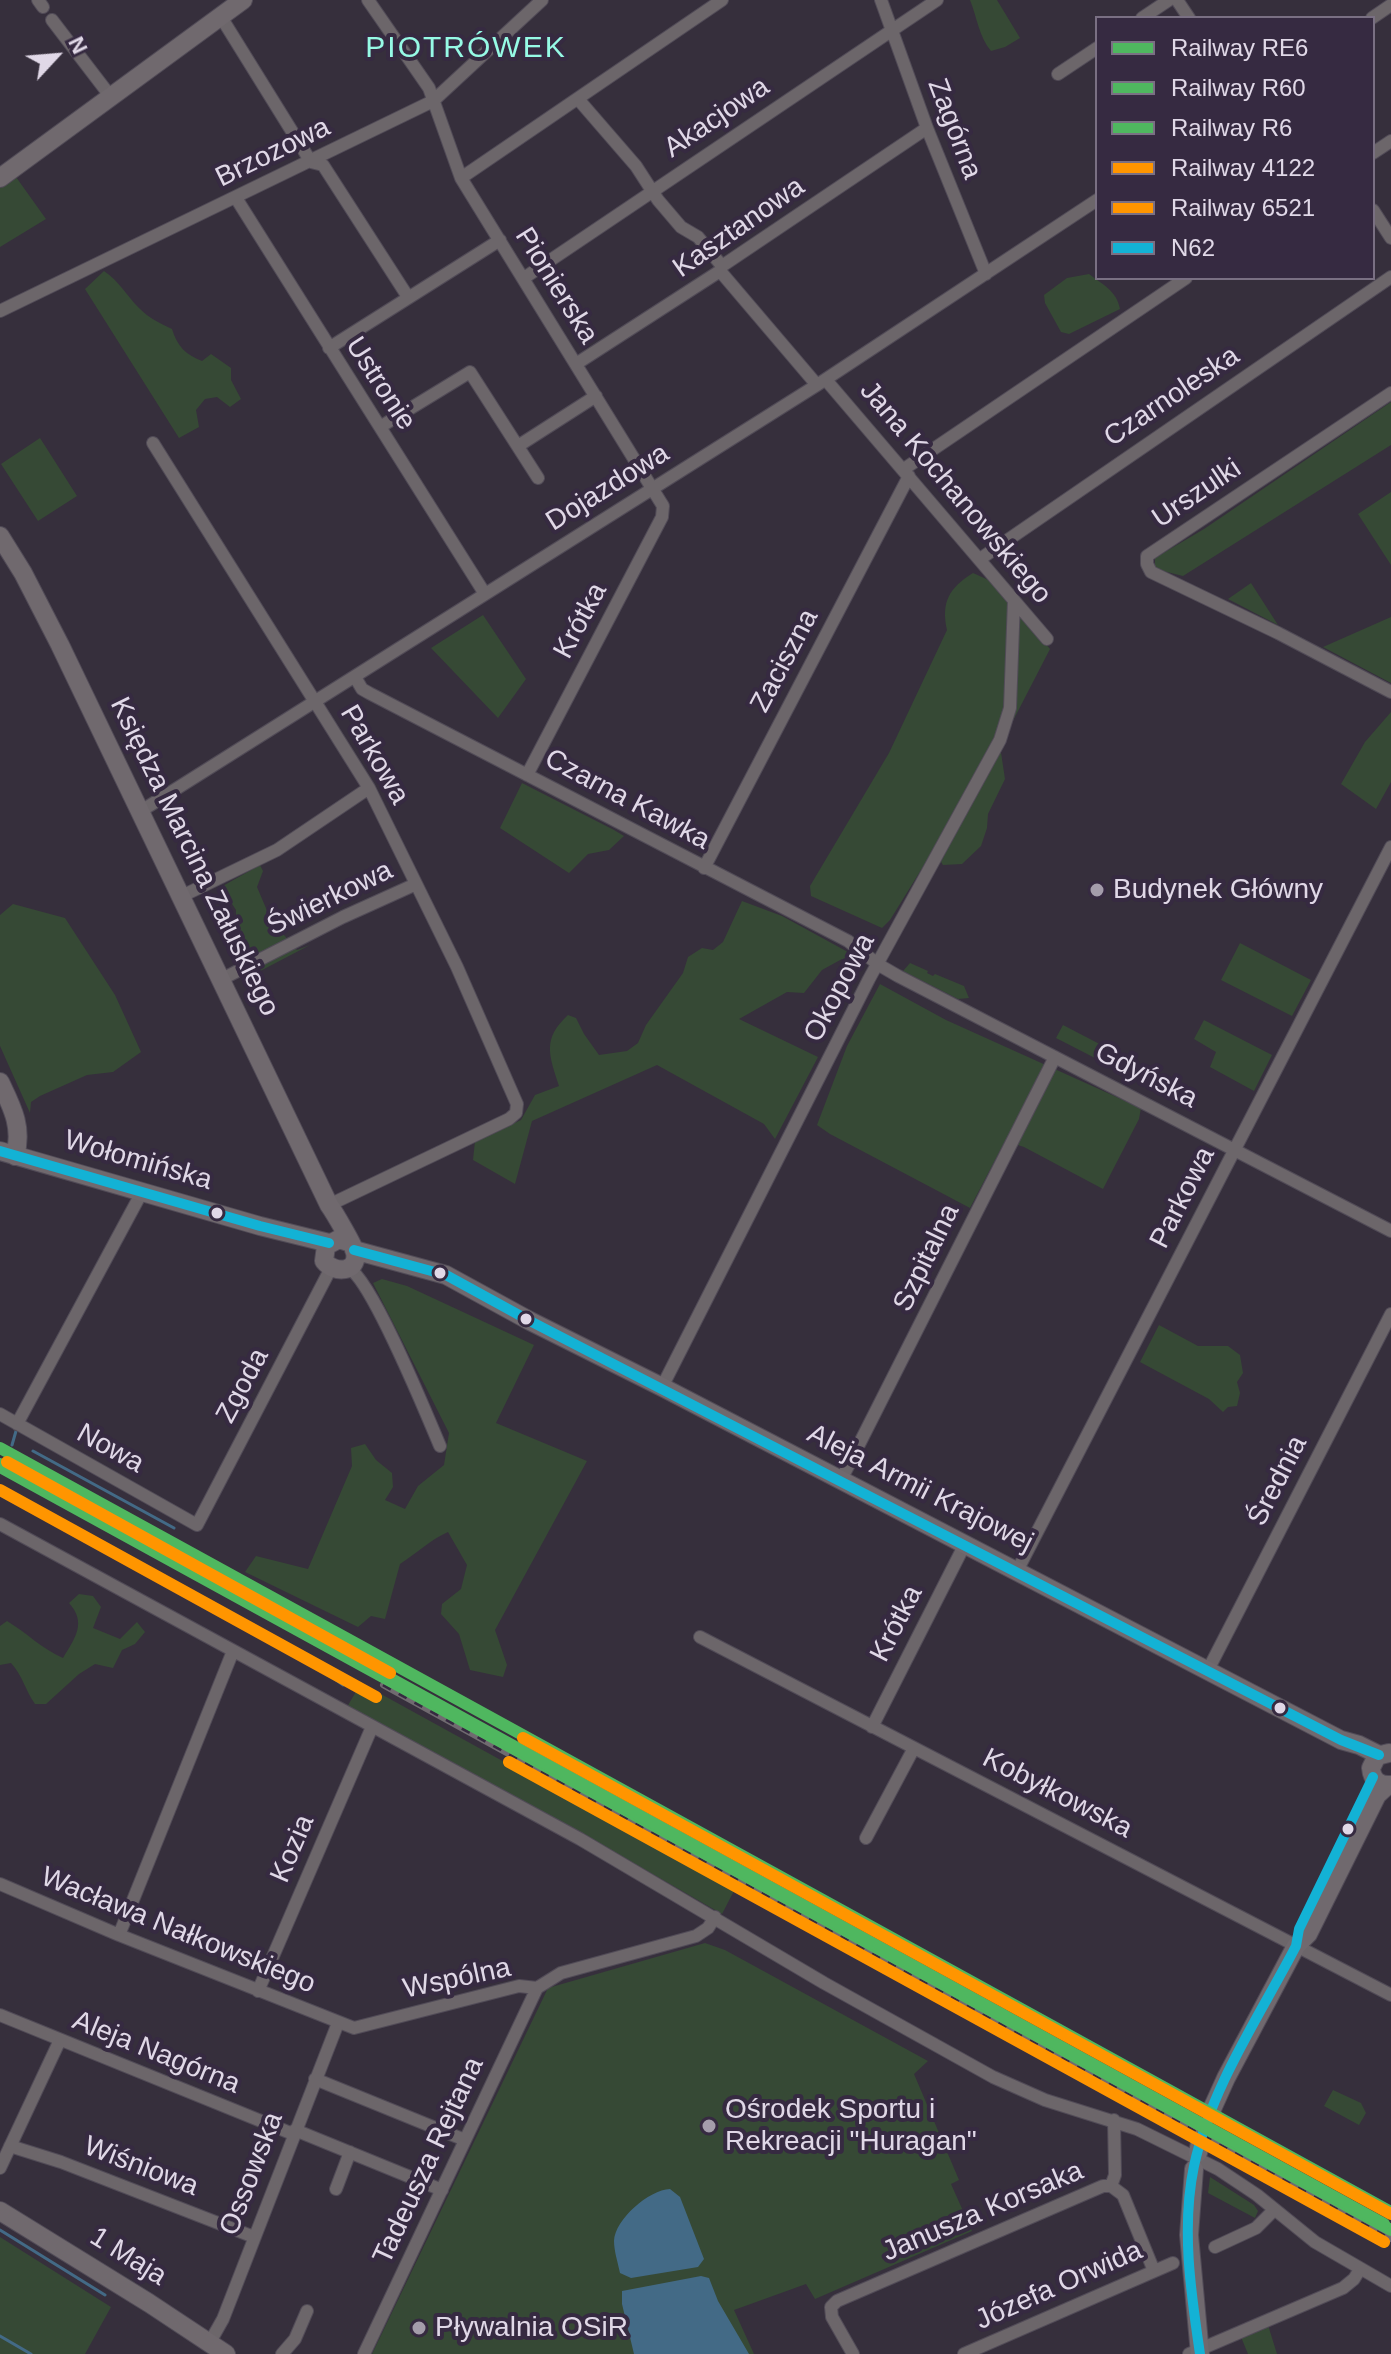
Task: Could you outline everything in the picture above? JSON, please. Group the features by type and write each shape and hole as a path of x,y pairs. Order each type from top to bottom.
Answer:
{"street":[{"path":"0,178 243,0"},
{"name":"Pionierska","path":"368,0 420,73 461,178 654,488"},
{"name":"Brzozowa","path":"0,311 433,101 542,0"},
{"path":"461,178 722,0"},
{"name":"Zagórna","path":"881,0 927,128 986,274"},
{"name":"Akacjowa","path":"524,278 937,0"},
{"path":"1145,16 1169,0"},
{"path":"221,17 311,162 323,165 408,297"},
{"path":"52,20 111,97"},
{"path":"1058,74 1095,49"},
{"name":"Jana Kochanowskiego","path":"578,99 636,166 681,227 698,237 721,269 906,472 1047,639"},
{"name":"Kasztanowa","path":"576,364 927,128"},
{"name":"Ustronie","path":"236,198 485,594"},
{"name":"Dojazdowa","path":"141,811 822,382 1095,201"},
{"path":"1375,213 1391,238"},
{"path":"329,348 500,240"},
{"name":"Czarnoleska","path":"980,559 1391,277"},
{"name":"Zaciszna","path":"704,868 906,472 1183,280"},
{"path":"380,427 470,372 538,478"},
{"name":"Urszulki","path":"1391,393 1147,556 1151,572 1391,692"},
{"path":"518,446 596,396"},
{"name":"Parkowa","path":"153,443 369,788 457,967 515,1098 517,1109 509,1119 329,1205"},
{"name":"Krótka","path":"527,775 662,517 663,506 654,488"},
{"name":"Księdza Marcina Załuskiego","path":"0,536 23,573 222,979 329,1205 340,1254"},
{"name":"Okopowa","path":"662,1387 1004,729 1011,697 1014,600"},
{"name":"Czarna Kawka","path":"355,677 362,689 369,693 848,941 879,965"},
{"path":"182,896 277,850 369,788"},
{"name":"Parkowa","path":"1017,1571 1391,847"},
{"name":"Świerkowa","path":"222,979 343,917 416,884"},
{"name":"Gdyńska","path":"879,965 1391,1231"},
{"name":"Szpitalna","path":"841,1480 1055,1057"},
{"path":"0,1082 15,1114 19,1133 8,1153"},
{"name":"Wołomińska","path":"8,1153 260,1226 340,1254"},
{"path":"17,1424 142,1192"},
{"path":"340,1254 359,1277 382,1320 440,1446"},
{"name":"Aleja Armii Krajowej","path":"340,1254 446,1275 1341,1740 1384,1769"},
{"name":"Zgoda","path":"197,1525 340,1254"},
{"name":"Średnia","path":"1208,1670 1391,1314"},
{"name":"Nowa","path":"0,1414 197,1525"},
{"path":"0,1524 580,1839 824,1983 993,2077 1045,2100 1114,2120 1159,2138 1218,2169 1315,2242 1391,2286"},
{"name":"Krótka","path":"872,1727 965,1544"},
{"name":"Kobyłkowska","path":"700,1637 1391,1995"},
{"path":"119,1935 238,1653"},
{"name":"Kozia","path":"258,1991 372,1727"},
{"path":"866,1838 914,1748"},
{"path":"1212,2109 1296,1946 1308,1934 1377,1795 1384,1769"},
{"path":"1296,1946 1299,1929 1384,1769"},
{"name":"Wacława Nałkowskiego","path":"0,1884 338,2023"},
{"name":"Wspólna","path":"338,2023 354,2028 519,1986 537,1988 561,1973 696,1936 708,1928 715,1917"},
{"name":"Tadeusza Rejtana","path":"364,2354 537,1988"},
{"name":"Aleja Nagórna","path":"0,2015 442,2190"},
{"name":"Ossowska","path":"210,2342 223,2319 338,2023"},
{"path":"0,2168 60,2040"},
{"path":"315,2079 465,2140"},
{"path":"1111,2186 1115,2175 1114,2120"},
{"name":"Wiśniowa","path":"10,2146 61,2162 254,2237"},
{"path":"336,2189 350,2152"},
{"path":"1196,2162 1189,2235 1196,2353 1343,2288 1360,2269"},
{"name":"Janusza Korsaka","path":"853,2354 832,2317 831,2307 837,2301 1103,2186 1111,2186 1123,2195 1154,2271"},
{"path":"1215,2247 1256,2228 1274,2210"},
{"name":"1 Maja","path":"0,2211 226,2354"},
{"name":"Józefa Orwida","path":"964,2354 1173,2263"},
{"path":"282,2354 295,2339 307,2311"}],"green space":[{"path":"970,0 997,0 1020,38 991,51"},
{"path":"16,177 46,219 0,247 0,188"},
{"path":"104,271 143,312 172,329 179,345 187,353 202,361 211,354 231,368 231,380 241,399 230,407 217,397 205,399 196,410 199,427 179,438 85,289"},
{"path":"1089,274 1112,293 1120,309 1069,334 1061,332 1045,303 1044,295 1067,278"},
{"path":"1391,402 1391,445 1183,576 1155,569 1155,558 1204,529"},
{"path":"40,438 77,496 38,521 1,464"},
{"path":"1391,492 1391,565 1358,514"},
{"path":"973,573 993,582 1050,649 1000,746 1005,779 988,814 981,846 962,864 943,865 941,862 959,825 947,828 882,928 811,896 810,886 889,753 947,630 945,611 949,597 958,584"},
{"path":"1251,583 1278,625 1228,599"},
{"path":"483,615 526,679 498,718 431,648"},
{"path":"1391,617 1391,683 1323,647"},
{"path":"1391,712 1391,782 1376,809 1341,784 1365,742"},
{"path":"522,783 624,836 609,850 588,854 569,873 500,828"},
{"path":"260,865 263,871 257,887 271,920 297,950 310,945 243,980 228,940 236,932 236,910 221,887"},
{"path":"742,901 782,916 857,957 861,969 842,959 822,970 804,993 787,992 739,1019 818,1057 775,1139 764,1124 657,1065 532,1121 515,1184 473,1160 475,1141 521,1120 535,1095 559,1086 551,1056 551,1040 568,1015 576,1018 599,1055 627,1051 638,1043 646,1025 683,973 688,957 702,948 713,950 723,942"},
{"path":"13,904 65,918 115,995 141,1052 113,1072 87,1075 40,1096 31,1102 30,1113 0,1046 0,915"},
{"path":"1240,943 1311,980 1292,1016 1221,980"},
{"path":"910,963 933,976 935,974 964,986 969,998 958,999 903,971"},
{"path":"880,984 946,1020 1141,1108 1139,1119 1103,1189 1024,1147 1005,1141 970,1208 817,1125 847,1046"},
{"path":"1204,1020 1272,1055 1254,1091 1210,1067 1216,1052 1194,1039"},
{"path":"1063,1025 1136,1063 1130,1076 1056,1038"},
{"path":"382,1279 407,1286 534,1345 496,1423 587,1461 495,1630 507,1665 503,1677 470,1670 459,1634 441,1614 442,1604 461,1589 467,1565 448,1532 400,1564 385,1619 371,1616 358,1627 245,1572 256,1556 308,1569 352,1466 351,1448 365,1444 376,1460 392,1473 393,1487 385,1500 405,1509 418,1486 444,1465 449,1433 373,1283"},
{"path":"1159,1325 1198,1346 1228,1346 1240,1355 1243,1373 1237,1382 1240,1393 1237,1406 1228,1407 1223,1412 1209,1399 1140,1362"},
{"path":"79,1594 93,1596 101,1607 93,1628 120,1639 137,1622 145,1632 135,1644 122,1650 113,1668 95,1664 46,1704 35,1704 11,1663 0,1665 0,1626 7,1621 63,1658 75,1637 78,1624 69,1603"},
{"path":"361,1683 735,1889 722,1914 347,1707"},
{"name":"Ośrodek Sportu i Rekreacji \"Huragan\"","path":"705,1943 725,1950 928,2061 914,2074 959,2180 951,2184 972,2231 815,2299 806,2284 734,2310 754,2354 372,2354 548,1988"},
{"path":"1333,2090 1361,2103 1366,2113 1359,2125 1324,2106"},
{"path":"1210,2177 1254,2205 1258,2211 1255,2218 1208,2193"},
{"path":"0,2237 111,2307 85,2354 0,2354"},
{"path":"1268,2325 1277,2354 1248,2354 1241,2337"}],"water":[{"path":"670,2189 680,2197 704,2259 698,2267 631,2278 620,2273 614,2241 620,2224 643,2200"},
{"path":"701,2276 709,2278 718,2301 749,2354 634,2354 622,2304 622,2291"}],"waterway":[{"path":"12,1445 16,1431"},
{"path":"33,1451 174,1528"},
{"path":"7,1496 316,1665 343,1685"},
{"path":"0,2230 105,2295"},
{"path":"0,2336 31,2354"}],"tunnel":[{"path":"1200,2143 1212,2109"}],"railway":[{"path":"383,1685 1391,2239"}],"rail line":[{"name":"R60","path":"0,1448 1391,2212"},
{"name":"6521","path":"7,1462 390,1673"},
{"name":"R6","path":"0,1464 1384,2224"},
{"name":"RE6","path":"0,1467 1391,2230"},
{"name":"4122","path":"0,1490 376,1697"},
{"name":"6521","path":"523,1738 1391,2214"},
{"name":"4122","path":"509,1762 1384,2242"}],"transit line":[{"name":"N62","path":"0,1151 329,1243"},
{"name":"N62","path":"354,1250 446,1275 1341,1740 1379,1755"},
{"name":"N62","path":"1200,2354 1191,2284 1188,2213 1194,2166 1202,2137 1224,2080 1296,1946 1299,1929 1373,1777"}],"place":[{"name":"Budynek Główny","path":"1097,890"},
{"name":"Ośrodek Sportu i Rekreacji \"Huragan\"","path":"709,2126"},
{"name":"Pływalnia OSiR","path":"419,2328"}],"district":[{"name":"PIOTRÓWEK","path":"466,49"}]}
